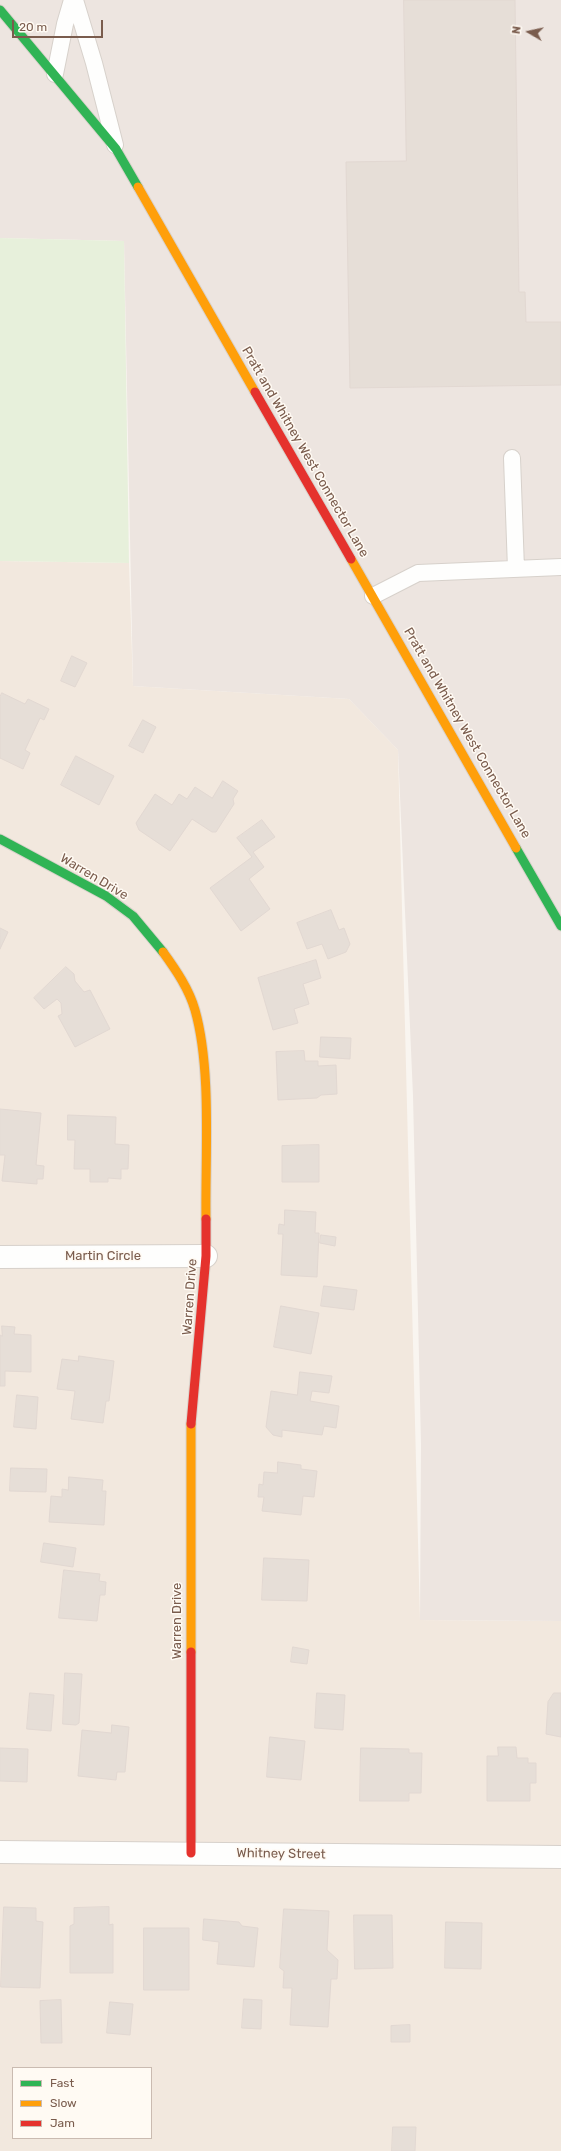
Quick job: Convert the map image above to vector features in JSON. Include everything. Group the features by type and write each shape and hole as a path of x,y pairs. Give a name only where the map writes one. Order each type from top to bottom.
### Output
{"street":[{"name":"Pratt and Whitney West Connector Lane","path":"0,10 55,74 116,149 561,926"},
{"name":"Warren Drive","path":"0,840 106,896 133,916 158,943 179,974 195,1010 202,1051 205,1092 206,1256 190,1441 191,1853"},
{"name":"Martin Circle","path":"0,1257 206,1256"},
{"name":"Whitney Street","path":"0,1852 561,1857"}],"lane":[{"path":"55,74 65,24 73,0"},
{"path":"73,0 94,63 116,149"},
{"path":"512,458 516,569"},
{"path":"373,596 418,573 561,567"}],"shaded area":[{"path":"0,0 561,0 561,1621 420,1620 421,1444 413,1096 398,750 349,699 133,686 124,241 0,238"},
{"path":"0,561 129,563 133,686 349,699 398,750 420,1620 561,1621 561,2151 0,2151"}],"green space":[{"path":"0,238 124,241 129,563 0,561"}],"building":[{"path":"404,0 515,0 519,292 525,292 526,322 561,322 561,385 350,388 346,162 406,161"},
{"path":"72,656 87,663 75,687 61,681"},
{"path":"2,693 25,704 28,699 49,709 44,720 40,718 25,750 30,753 23,769 0,758 0,697"},
{"path":"143,720 156,727 143,753 129,746"},
{"path":"76,756 114,776 99,805 61,785"},
{"path":"223,781 238,791 233,799 234,804 216,832 212,832 192,819 170,851 139,830 136,823 155,794 172,805 179,794 187,799 195,787 212,798"},
{"path":"262,820 275,837 253,852 264,867 249,879 270,909 241,931 210,888 252,857 237,838"},
{"path":"331,910 339,930 344,928 350,944 346,952 328,959 322,944 307,949 297,923"},
{"path":"0,928 8,932 0,949"},
{"path":"316,960 321,978 303,984 309,1004 294,1009 298,1023 273,1030 258,978"},
{"path":"66,967 74,974 75,981 84,992 90,990 110,1029 75,1047 58,1016 62,1014 61,1003 57,999 44,1009 34,998"},
{"path":"321,1037 351,1038 350,1059 320,1057"},
{"path":"304,1051 305,1061 318,1061 318,1066 336,1065 337,1094 321,1095 317,1098 278,1100 276,1052"},
{"path":"0,1109 41,1113 36,1165 44,1166 43,1179 37,1179 37,1184 2,1181 5,1155 0,1155"},
{"path":"68,1115 116,1117 115,1144 129,1145 128,1169 121,1169 121,1179 108,1178 108,1182 90,1182 90,1169 74,1169 75,1140 68,1140"},
{"path":"319,1145 319,1182 282,1182 282,1146"},
{"path":"285,1210 316,1212 315,1233 319,1233 317,1277 281,1275 283,1234 278,1234 279,1224 284,1225"},
{"path":"321,1235 336,1237 335,1246 320,1243"},
{"path":"324,1286 357,1290 354,1310 321,1306"},
{"path":"281,1306 319,1313 311,1354 274,1347"},
{"path":"2,1326 15,1327 14,1334 31,1335 31,1372 5,1371 5,1386 0,1386 0,1335 2,1336"},
{"path":"79,1356 114,1361 109,1401 106,1401 103,1423 71,1419 75,1391 57,1389 62,1359 78,1361"},
{"path":"300,1372 332,1376 329,1393 312,1391 310,1401 339,1406 336,1428 324,1426 322,1435 282,1430 282,1437 273,1435 266,1427 271,1391 297,1395"},
{"path":"17,1395 38,1397 36,1429 14,1427"},
{"path":"278,1462 301,1465 301,1469 317,1471 314,1497 303,1496 301,1515 262,1511 264,1497 258,1497 259,1484 263,1485 264,1472 277,1473"},
{"path":"11,1468 47,1469 46,1492 10,1491"},
{"path":"69,1477 103,1480 102,1491 106,1491 104,1525 49,1522 51,1496 62,1497 62,1489 68,1490"},
{"path":"44,1543 76,1548 73,1567 41,1562"},
{"path":"264,1558 309,1560 307,1601 262,1600"},
{"path":"64,1570 100,1574 99,1581 106,1582 105,1595 100,1595 97,1621 59,1618"},
{"path":"293,1647 309,1650 307,1664 291,1662"},
{"path":"65,1673 82,1674 79,1723 76,1725 63,1724"},
{"path":"30,1693 54,1695 51,1731 27,1729"},
{"path":"317,1693 345,1695 343,1730 315,1728"},
{"path":"554,1693 561,1693 561,1737 546,1734 548,1702"},
{"path":"112,1725 129,1727 125,1772 117,1772 116,1780 78,1776 82,1730 111,1733"},
{"path":"270,1737 305,1741 301,1780 267,1777"},
{"path":"498,1747 516,1747 517,1758 528,1758 528,1763 536,1763 536,1783 530,1783 530,1801 487,1801 487,1756 498,1756"},
{"path":"0,1748 28,1749 27,1782 0,1781"},
{"path":"361,1748 409,1749 409,1753 422,1753 421,1793 409,1793 409,1801 360,1801"},
{"path":"4,1907 36,1908 36,1921 43,1922 40,1988 1,1987"},
{"path":"109,1907 109,1925 113,1924 113,1973 70,1973 70,1926 74,1924 74,1908"},
{"path":"284,1909 329,1911 327,1950 338,1960 337,1979 331,1979 328,2027 290,2025 292,1988 283,1988 284,1971 280,1968"},
{"path":"354,1915 392,1915 393,1968 355,1969"},
{"path":"204,1919 239,1922 242,1926 258,1928 254,1967 217,1964 219,1942 203,1940"},
{"path":"446,1922 482,1923 481,1969 445,1968"},
{"path":"144,1928 189,1928 189,1990 144,1990"},
{"path":"244,1999 262,2000 261,2029 242,2028"},
{"path":"61,2000 62,2043 41,2043 40,2001"},
{"path":"110,2002 133,2004 130,2035 107,2033"},
{"path":"410,2025 410,2042 391,2042 391,2026"},
{"path":"393,2127 416,2127 415,2151 392,2151"}],"traffic: fast":[{"path":"0,10 116,149 138,187"},
{"path":"0,839 106,896 133,916 163,952"},
{"path":"516,848 561,926"}],"traffic: slow":[{"path":"138,187 255,392"},
{"path":"351,559 516,848"},
{"path":"163,952 186,987 195,1010 200,1034 206,1086 206,1219"},
{"path":"191,1424 191,1652"}],"traffic: jam":[{"path":"255,392 351,559"},
{"path":"191,1424 206,1256 206,1219"},
{"path":"191,1652 191,1853"}]}
